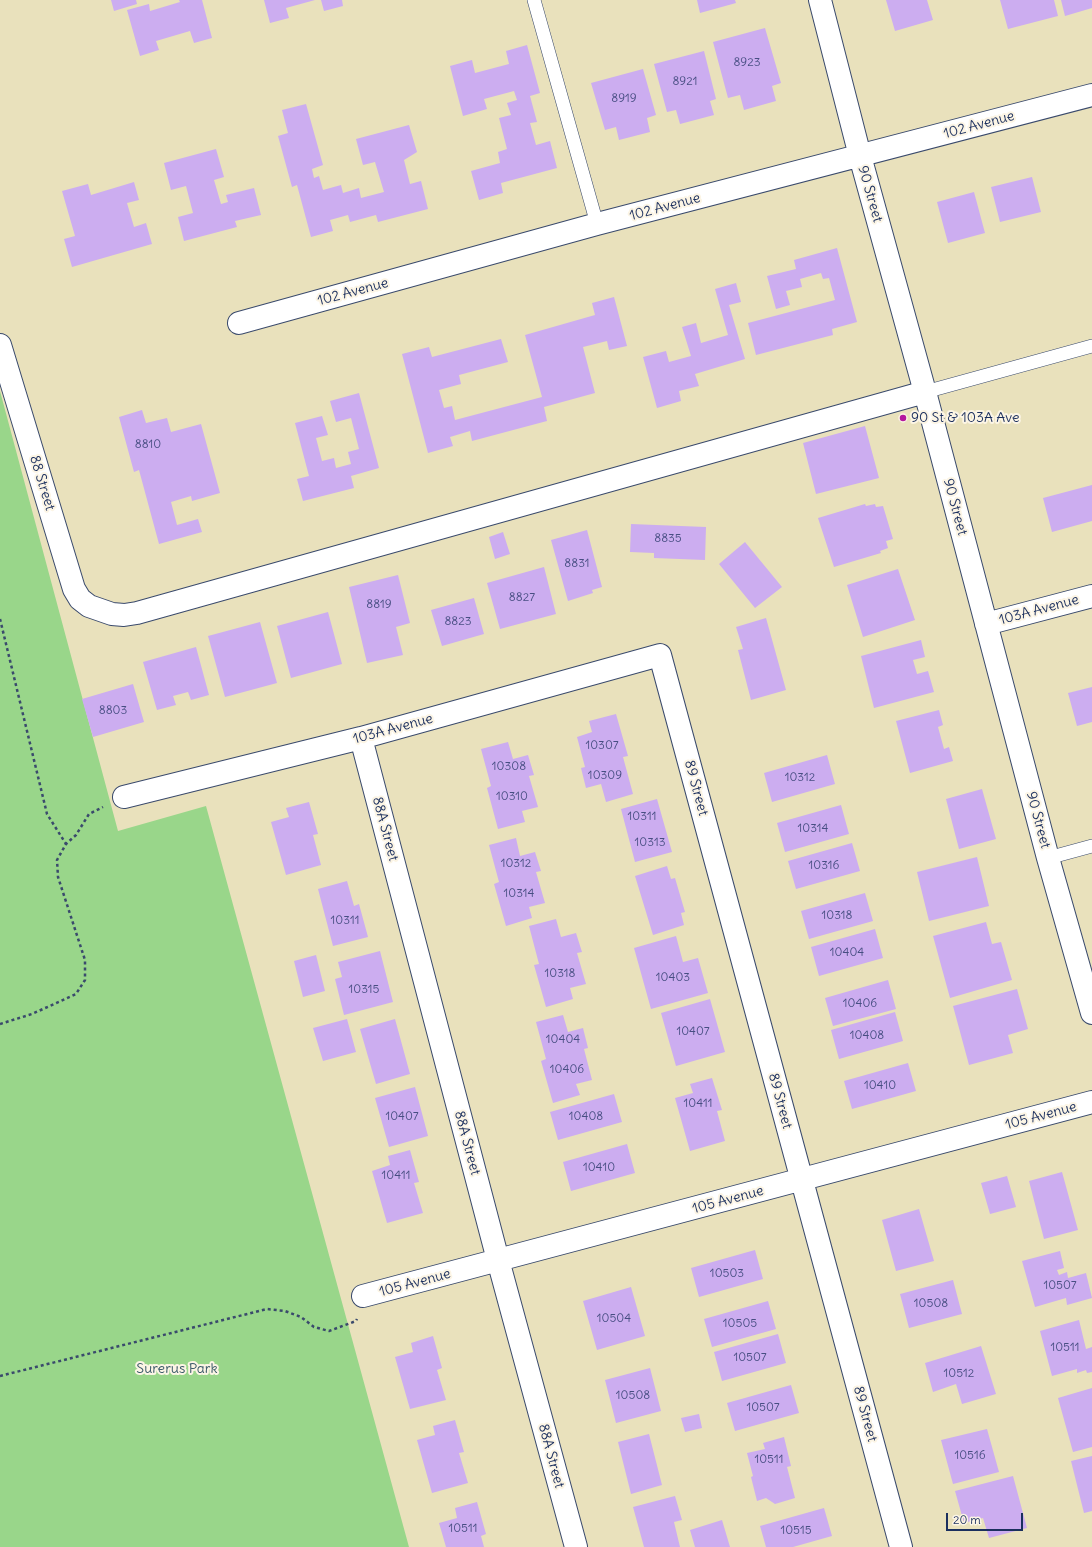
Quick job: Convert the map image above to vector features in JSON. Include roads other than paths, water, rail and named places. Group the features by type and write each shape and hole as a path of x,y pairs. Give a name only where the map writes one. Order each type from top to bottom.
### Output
{"street":[{"name":"90 Street","path":"820,0 860,156 926,392 1048,858 1092,1013"},
{"name":"102 Avenue","path":"239,323 597,224 1092,95"},
{"name":"88 Street","path":"0,345 74,589 80,599 89,606 112,614 124,615 137,614 926,392"},
{"name":"103A Avenue","path":"986,624 1092,596"},
{"name":"103A Avenue","path":"124,797 361,738 660,655"},
{"name":"89 Street","path":"660,655 901,1547"},
{"name":"88A Street","path":"361,738 498,1260 576,1547"},
{"name":"105 Avenue","path":"363,1296 1092,1102"}],"lane":[{"path":"534,0 597,224"},
{"path":"926,392 1092,346"},
{"path":"1048,858 1092,846"}],"place":[{"name":"90 St & 103A Ave","path":"903,418"}],"park label":[{"name":"Surerus Park","path":"177,1369"}]}
